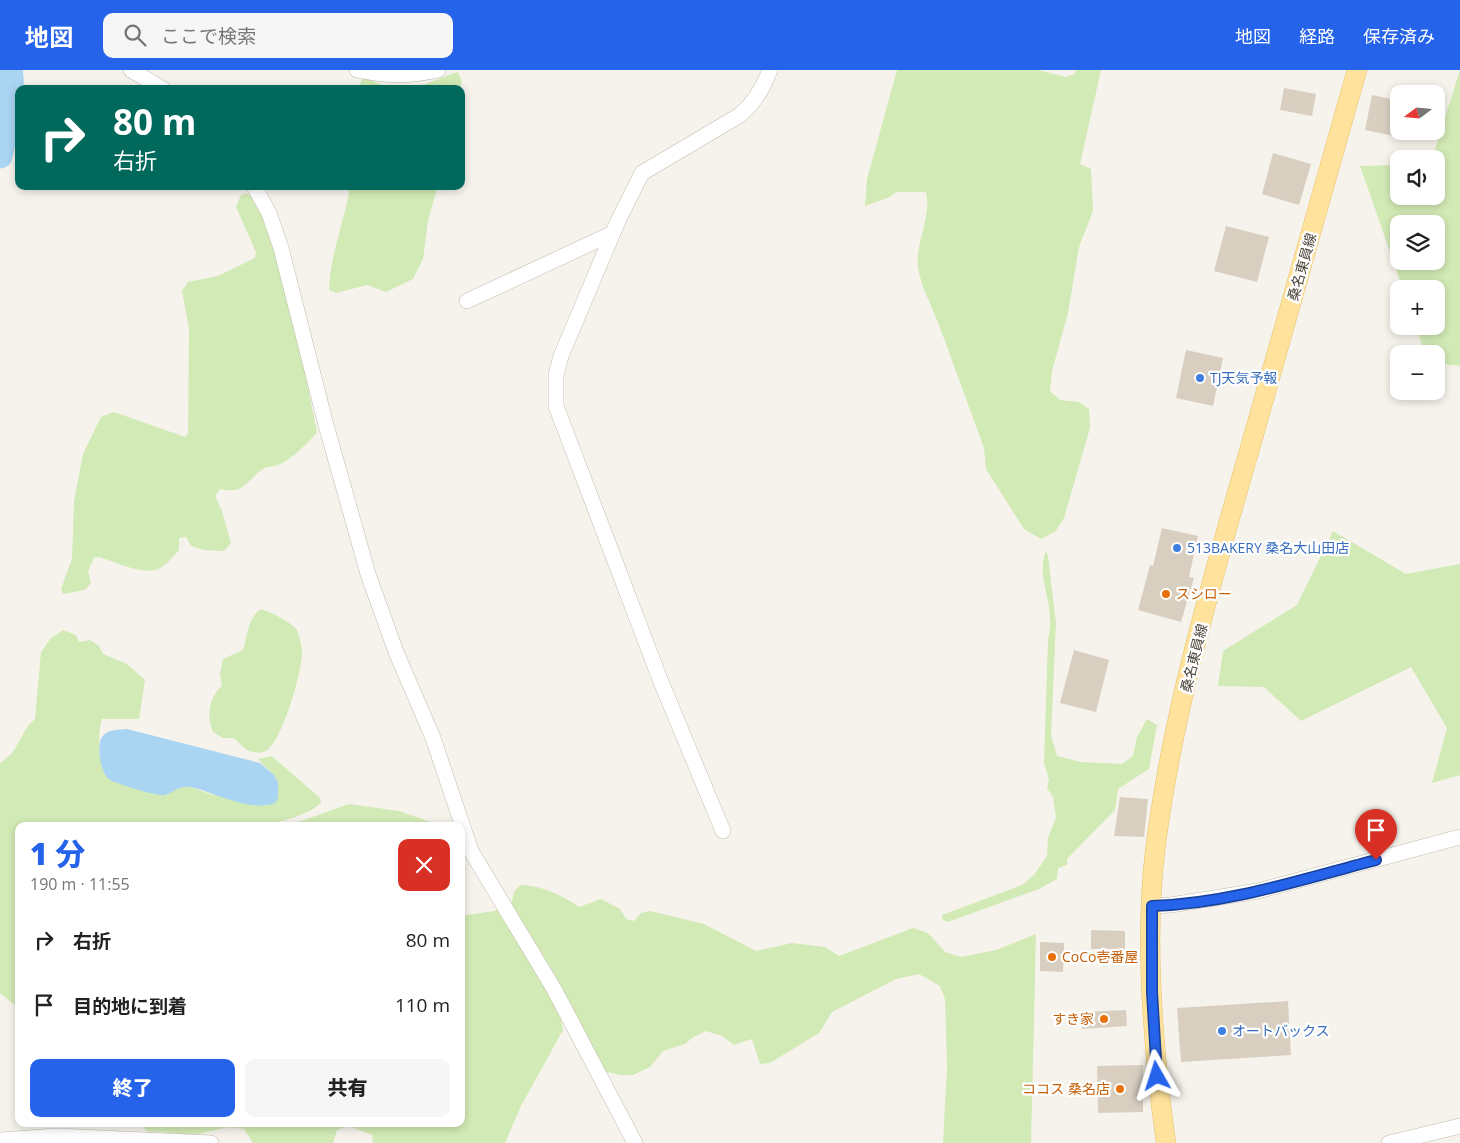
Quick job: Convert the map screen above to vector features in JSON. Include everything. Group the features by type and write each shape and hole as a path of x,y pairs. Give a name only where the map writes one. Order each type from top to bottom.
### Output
{"main road":[{"name":"桑名東員線","path":"1166,1143 1154,1059 1152,906 1155,853 1176,725 1225,533 1357,70"}],"street":[{"path":"131,70 156,85"},
{"path":"357,70 387,76 416,75 438,70"},
{"path":"723,831 661,682 556,406 556,375 560,356 613,232 642,173 659,161 687,148 740,114 752,104 764,87 770,70"},
{"path":"256,190 269,213 281,248 326,425 368,574 396,652 433,738 461,822"},
{"path":"468,301 613,232"},
{"path":"465,833 471,851 554,988 635,1143"},
{"path":"1152,906 1171,905 1258,891 1460,837"},
{"path":"1389,1143 1460,1126"},
{"path":"0,1140 57,1136 211,1143"}],"green space":[{"path":"897,70 1038,70 1066,77 1074,74 1076,70 1101,70 1080,164 1091,169 1093,211 1079,247 1068,313 1052,371 1050,391 1060,400 1079,402 1089,409 1090,428 1064,518 1056,531 1041,539 1024,529 986,469 984,448 922,282 918,258 927,211 926,192 896,192 890,197 865,206 867,179"},
{"path":"1460,70 1460,366 1445,364 1445,345 1422,345 1419,335 1445,335 1445,280 1400,280 1396,270 1445,270 1445,215 1390,215 1390,252 1360,166 1390,165 1390,205 1445,205 1445,150 1435,150 1438,140 1445,140 1445,118"},
{"path":"458,72 462,82 461,85 423,85"},
{"path":"363,77 384,85 360,85"},
{"path":"348,190 437,190 428,220 423,259 413,279 386,292 367,285 336,293 329,290 334,253 349,192"},
{"path":"246,193 252,197 269,224 286,279 317,432 304,446 283,463 265,468 240,488 235,490 220,489 215,496 222,511 231,543 224,551 204,550 191,546 186,537 179,538 179,550 167,563 158,569 136,569 99,557 94,558 88,571 91,583 85,590 63,594 61,589 72,559 74,501 83,454 101,417 114,412 185,437 188,433 189,329 182,291 188,282 218,276 255,258 256,252 236,207 241,195"},
{"path":"1333,531 1406,574 1460,564 1460,775 1432,783 1447,728 1411,667 1301,721 1264,687 1218,686 1223,651 1297,605"},
{"path":"1046,551 1056,623 1051,735 1057,756 1081,762 1122,764 1133,756 1137,737 1147,719 1157,725 1149,769 1118,789 1115,810 1067,859 1067,865 1058,868 1057,879 1039,889 948,922 942,919 942,915 1022,885 1034,875 1047,856 1048,837 1056,818 1053,797 1047,788 1049,779 1044,763 1048,640 1050,631 1049,606 1043,578 1043,560"},
{"path":"261,609 291,624 297,630 302,649 302,658 284,723 270,747 258,753 246,749 234,738 223,738 213,732 209,714 214,696 222,686 220,674 223,659 243,650 250,622"},
{"path":"63,630 76,635 79,642 90,640 99,646 103,654 127,664 145,680 139,719 102,719 99,747 105,775 166,795 181,787 191,787 210,794 265,806 278,783 274,775 258,759 272,756 320,798 321,803 308,812 276,822 15,822 15,1006 0,993 0,763 16,747 25,730 35,719 41,652 51,638"},
{"path":"349,804 399,811 431,822 298,822"},
{"path":"520,885 528,885 551,892 579,907 601,899 620,909 626,919 634,921 641,913 650,911 704,924 756,951 792,943 825,947 839,956 913,928 928,933 945,952 961,957 996,950 1036,934 1031,1143 943,1143 947,1067 945,999 940,986 919,974 896,979 832,1012 819,1033 770,1063 760,1064 752,1039 734,1045 722,1036 706,1031 685,1044 663,1051 650,1067 633,1075 620,1075 603,1071 511,905 514,892"},
{"path":"498,909 559,1009 563,1030 521,1106 505,1143 373,1143 372,1135 352,1127 465,1127 465,915"},
{"path":"144,1127 228,1127 194,1135 146,1131"},
{"path":"228,1127 346,1127 337,1130 333,1143 253,1143 244,1129"}],"water":[{"path":"127,729 260,763 274,775 278,783 278,798 275,803 265,805 244,804 190,787 183,787 161,795 138,790 110,780 102,767 100,741 104,734 113,730"}],"building":[{"path":"1284,88 1316,94 1312,116 1280,110"},
{"path":"1372,95 1390,99 1390,135 1365,130"},
{"path":"1273,153 1311,164 1299,205 1262,194"},
{"path":"1226,226 1269,237 1257,282 1214,271"},
{"name":"TJ天気予報","path":"1186,350 1223,358 1213,406 1176,398"},
{"path":"1162,528 1198,536 1189,577 1194,578 1181,622 1138,610 1150,565 1153,566"},
{"path":"1074,650 1109,660 1096,712 1060,703"},
{"path":"1120,797 1148,799 1144,837 1114,836"},
{"path":"1091,930 1125,931 1125,949 1091,949"},
{"name":"CoCo壱番屋","path":"1040,942 1064,943 1063,972 1040,971"},
{"path":"1288,1001 1291,1055 1181,1062 1177,1008"},
{"name":"すき家","path":"1126,1010 1127,1026 1082,1029 1081,1012"},
{"name":"ココス 桑名店","path":"1143,1065 1143,1112 1098,1113 1097,1066"}],"waterway":[{"path":"0,156 11,102 10,70"}],"place":[{"name":"TJ天気予報","path":"1200,378"},
{"name":"513BAKERY 桑名大山田店","path":"1177,548"},
{"name":"スシロー","path":"1166,594"},
{"name":"CoCo壱番屋","path":"1052,957"},
{"name":"すき家","path":"1104,1019"},
{"name":"オートバックス","path":"1222,1031"},
{"name":"ココス 桑名店","path":"1120,1089"}],"route":[{"path":"1157,1076 1154,1059 1152,992 1152,906 1171,905 1258,891 1376,860"}]}
